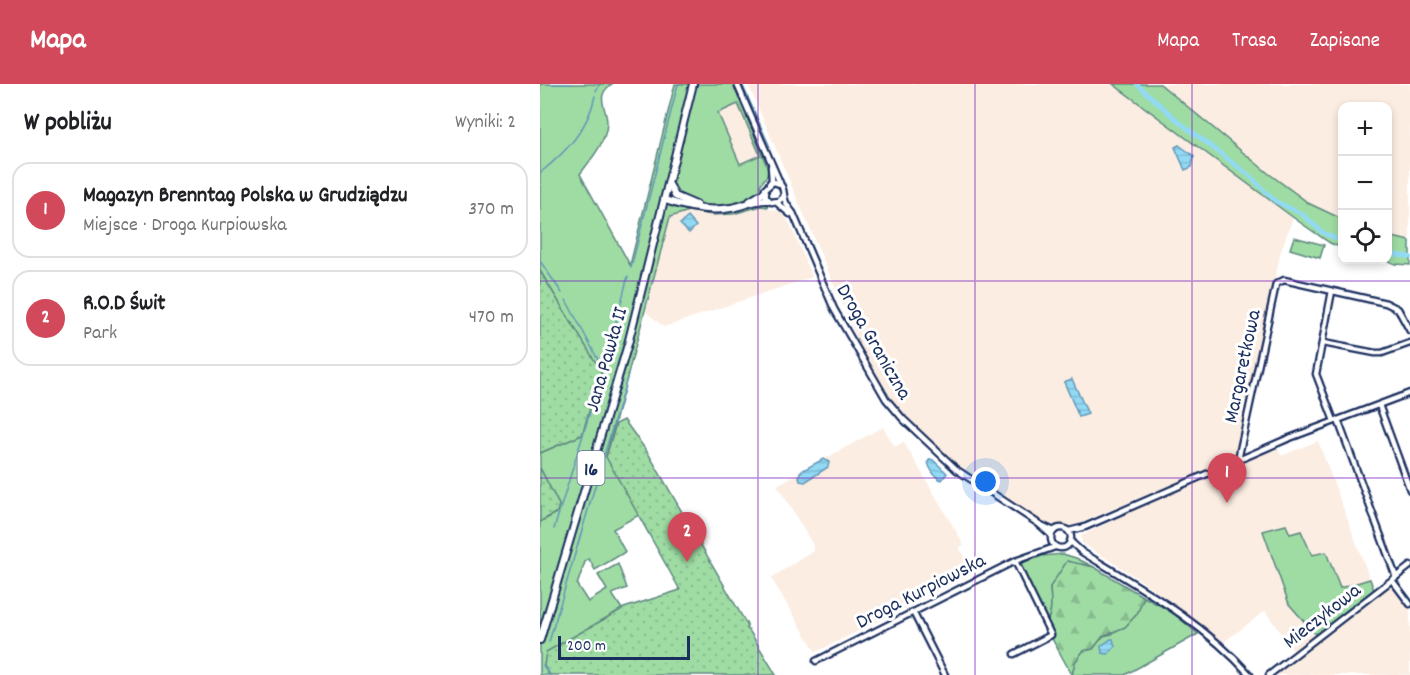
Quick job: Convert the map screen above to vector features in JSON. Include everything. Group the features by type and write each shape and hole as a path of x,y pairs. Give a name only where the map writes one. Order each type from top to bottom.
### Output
{"main road":[{"name":"Jana Pawła II","path":"540,640 628,344 693,84"},
{"path":"669,184 675,196 705,208"},
{"path":"744,204 765,192"},
{"path":"665,200 688,207 727,209 768,200"}],"street":[{"path":"737,84 784,188 784,196 776,202 768,200 765,192 772,174 770,160"},
{"path":"770,183 780,183"},
{"name":"Droga Graniczna","path":"784,196 841,324 890,404 957,470 1052,533"},
{"name":"Droga Graniczna","path":"776,202 794,219"},
{"name":"Margaretkowa","path":"1240,460 1239,455 1276,284 1279,281 1332,291"},
{"path":"1410,331 1398,309 1393,306 1332,291 1316,374 1336,421 1394,579 1410,604"},
{"path":"1323,343 1375,353 1382,353 1410,343"},
{"path":"1250,675 1222,647 1186,617 1082,552 1069,539 1063,528 1052,533 1054,545 1062,548 1069,539 1085,527 1240,460 1410,393"},
{"path":"1378,405 1410,490"},
{"name":"Droga Kurpiowska","path":"816,661 1015,561 1054,545"},
{"path":"1014,654 1051,635 1015,561"},
{"name":"Mieczykowa","path":"1269,675 1410,566"},
{"path":"913,612 945,675"}],"shaded area":[{"path":"748,84 1113,84 1293,217 1281,251 1234,458 1071,527 1063,524 1052,525 1035,518 944,455 900,409 864,355"},
{"path":"1160,84 1410,84 1410,241 1392,237 1392,102 1338,102 1338,217 1310,204 1268,173"},
{"path":"738,103 761,155 740,164 717,112"},
{"path":"761,206 783,213 790,224 812,277 664,327 646,312 670,216 689,211 712,215 733,214"},
{"path":"883,427 895,447 903,442 905,444 964,545 959,548 974,573 816,652 771,578 814,551 813,545 777,485"},
{"path":"1318,441 1374,590 1294,651 1265,611 1224,642 1142,581 1082,543 1081,536 1160,497 1278,448 1281,456"},
{"path":"1392,585 1410,606 1410,675 1276,675"}],"green space":[{"path":"540,84 612,84 607,88 603,97 607,123 604,137 580,174 630,265 675,84 733,84 768,169 767,176 760,185 768,207 761,206 733,214 712,215 689,211 670,217 606,456 639,515 613,529 625,552 595,570 589,559 585,562 577,585 588,602 607,590 598,575 618,564 627,588 612,594 622,609 547,652 544,665 550,675 540,675 540,522 557,513 559,505 540,468 540,453 582,435 601,372 540,271","holes":["738,104 760,155 740,164 718,113"]},
{"path":"1113,84 1160,84 1268,173 1310,204 1338,217 1338,246 1298,221"},
{"path":"1294,237 1324,245 1320,258 1290,249"},
{"path":"1392,237 1410,241 1410,265 1392,263"},
{"path":"540,271 601,371 582,435 540,453"},
{"path":"624,420 648,453 747,625 747,629 776,675 550,675 544,666 546,652 624,608 680,590 606,457 616,424"},
{"path":"540,468 559,505 557,512 540,522"},
{"path":"1286,525 1290,534 1301,531 1312,555 1326,552 1340,588 1370,579 1374,590 1316,635 1289,604 1263,531"},
{"path":"1063,554 1094,567 1082,564 1050,587 1050,612 1045,626 1014,566 1042,556"},
{"path":"1067,561 1094,567 1144,597 1137,614 1125,627 1103,636 1093,649 1083,651 1075,662 1072,675 1045,626 1050,612 1050,587"},
{"path":"1144,597 1172,612 1198,634 1125,675 1072,675 1075,662 1083,651 1093,649 1103,636 1112,634 1137,614"}],"water":[{"path":"1179,145 1194,156 1192,167 1185,170 1175,147"},
{"path":"688,217 696,226 689,233 680,224"},
{"path":"1072,379 1088,414 1079,417 1064,382"},
{"path":"823,459 829,462 828,467 805,482 800,481 800,472"},
{"path":"930,459 947,473 942,480 931,470 928,462"},
{"path":"1111,639 1115,647 1108,654 1102,653 1101,646"}],"waterway":[{"path":"550,84 571,84"},
{"path":"596,91 600,84"},
{"path":"631,268 678,84"},
{"path":"742,84 770,147"},
{"path":"1137,84 1179,122 1250,176 1275,201 1302,214 1323,233 1338,239"},
{"path":"540,173 575,139 587,119 595,96"},
{"path":"1392,254 1410,257"},
{"path":"540,261 562,293"},
{"path":"601,357 608,353 628,276"},
{"path":"566,300 601,365"},
{"path":"593,403 602,373"},
{"path":"549,642 627,378"},
{"path":"554,529 590,412"},
{"path":"543,665 549,675"}],"place":[{"name":"Magazyn Brenntag Polska w Grudziądzu","path":"1227,503"},
{"name":"R.O.D Świt","path":"687,562"}]}
